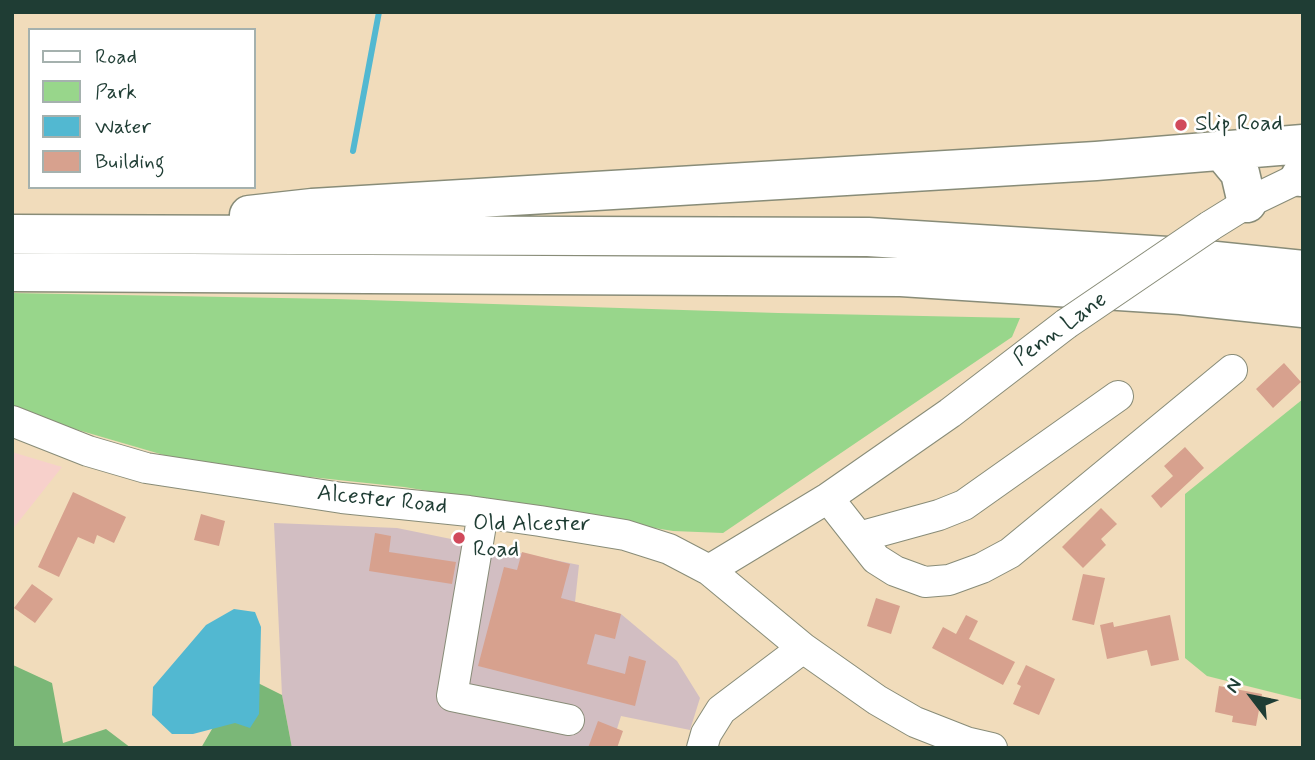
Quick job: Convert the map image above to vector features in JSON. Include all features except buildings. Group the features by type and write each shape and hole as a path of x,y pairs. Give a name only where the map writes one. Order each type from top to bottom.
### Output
{"highway":[{"path":"1221,150 1240,173 1247,203"},
{"path":"63,234 312,208 1221,150 1302,169"},
{"path":"12,234 868,237 1167,256 1303,270"},
{"path":"12,272 901,277 1181,295 1303,307"}],"street":[{"name":"Penn Lane","path":"709,570 828,498 950,413 1066,324 1210,226 1302,169"},
{"path":"828,498 876,559 895,571 925,582 949,580 982,568 1010,553 1232,370"},
{"path":"859,537 939,515 964,505 1118,396"},
{"name":"Alcester Road","path":"19,428 146,468 342,498 483,513 625,535 669,549 709,570 803,648 877,701 915,723 966,742 992,748"},
{"path":"483,513 452,696 569,720"},
{"path":"702,748 706,734 721,710 803,648"}],"shaded area":[{"path":"12,452 62,467 12,530"},
{"path":"274,523 397,528 579,565 575,602 621,614 677,661 700,698 690,730 621,716 611,748 292,748 282,695"}],"green space":[{"path":"12,293 1020,318 1012,337 723,533 673,531 404,487 198,465 54,423 12,408"},
{"path":"1303,399 1303,700 1207,676 1185,658 1185,494"},
{"path":"13,665 52,683 63,743 106,729 131,748 12,748"},
{"path":"258,683 282,695 292,748 201,748 223,710"}],"water":[{"path":"234,609 255,612 261,627 259,714 250,728 235,723 193,734 172,734 152,715 153,687 206,625"}],"waterway":[{"path":"353,151 379,12"}],"place":[{"name":"Slip Road","path":"1181,125"},
{"name":"Old Alcester Road","path":"459,538"}]}
